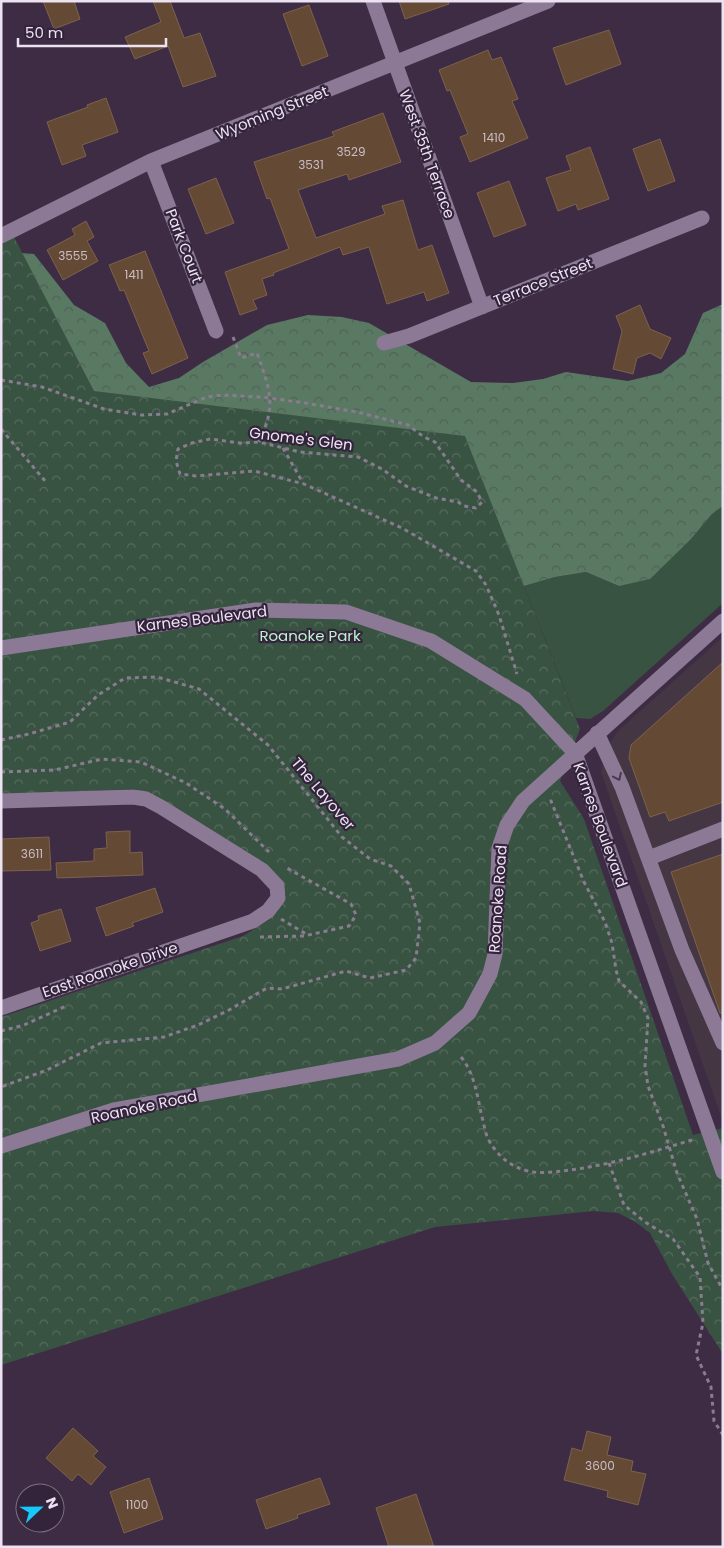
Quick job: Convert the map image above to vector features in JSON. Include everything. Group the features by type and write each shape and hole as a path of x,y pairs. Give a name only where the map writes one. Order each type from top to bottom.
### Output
{"street":[{"name":"West 35th Terrace","path":"373,1 482,307"},
{"name":"Wyoming Street","path":"1,236 151,161 548,1"},
{"name":"Park Court","path":"151,161 224,331"},
{"name":"Terrace Street","path":"384,343 409,336 702,218"},
{"name":"Karnes Boulevard","path":"1,648 256,610 346,612 431,641 525,699 575,753 723,1172"},
{"name":"Roanoke Road","path":"1,1146 114,1110 398,1059 435,1043 469,1013 490,974 495,954 499,848 507,825 523,801 723,621"},
{"path":"597,733 622,787 682,950 723,1043"},
{"path":"1,801 133,797 146,799 262,870 277,886 278,898 268,911"},
{"path":"648,858 723,829"},
{"name":"East Roanoke Drive","path":"1,1008 253,921 268,911"}],"path":[{"path":"224,331 241,358 257,353 268,384 271,399 266,426 259,442"},
{"name":"Gnome's Glen","path":"1,380 42,387 104,408 141,415 167,414 207,397 222,395 299,402 348,410 408,425 424,437 435,442 460,480 478,492 482,502 476,508 436,498 406,486 382,469 358,457 300,452 259,442 240,443 210,439 192,443 178,449 176,461 180,474 196,476 254,471 304,484 402,528 476,571 486,585 500,615 525,699"},
{"path":"1,429 46,482"},
{"path":"282,447 304,484"},
{"name":"The Layover","path":"1,740 70,722 98,696 125,678 157,677 199,688 268,745 342,837 370,859 391,866 409,884 420,923 416,958 406,970 370,978 346,971 282,989 267,988 198,1025 164,1036 101,1043 47,1070 1,1087"},
{"path":"556,796 551,801 584,882 605,922 612,943 619,981 641,1002 648,1018 645,1066 648,1086 670,1146 677,1173 697,1219 708,1264 723,1290"},
{"path":"257,937 306,935 349,926 356,915 351,904 283,866 270,879"},
{"path":"268,911 306,935"},
{"path":"1,1031 24,1025 68,1005"},
{"path":"461,1057 469,1067 474,1080 487,1136 494,1150 508,1162 529,1171 549,1172 609,1163 710,1134"},
{"path":"609,1163 624,1204 645,1222 673,1239 700,1277 703,1323 696,1355 711,1387 714,1422 723,1435"}],"shaded area":[{"path":"723,637 723,1122 601,772 606,749 619,730"}],"green space":[{"name":"Roanoke Park","path":"14,237 94,391 465,436 580,729 560,781 584,819 693,1135 723,1128 723,1354 672,1274 650,1233 634,1221 618,1213 594,1211 435,1227 1,1365 1,1017 243,936 269,920 286,895 281,881 161,799 135,789 1,795 1,245"},
{"path":"7,252 34,254 74,305 105,323 126,363 149,387 179,378 267,325 308,315 342,317 369,323 471,382 513,383 543,379 566,372 628,381 661,373 685,354 703,313 723,304 723,506 712,514 691,539 650,579 619,586 586,572 555,577 524,586 114,432 1,255"},
{"path":"723,506 723,603 603,711 590,719 576,718 524,586 555,577 586,572 619,586 691,539 712,514"}],"building":[{"path":"43,1 74,1 80,19 54,29"},
{"path":"153,1 170,1 184,38 200,33 216,76 183,87 168,46 135,59 125,37 161,22"},
{"path":"399,1 448,1 449,4 405,19"},
{"path":"309,5 328,56 302,66 283,14"},
{"path":"609,30 621,64 566,85 553,48"},
{"path":"488,50 492,60 501,57 518,99 512,101 528,138 470,162 460,137 468,134 450,90 447,91 439,70"},
{"path":"106,98 118,132 82,145 86,156 62,165 47,122 88,107 87,105"},
{"path":"383,113 401,162 349,180 347,174 298,190 316,238 385,214 382,206 403,200 418,250 432,245 449,293 427,301 424,292 387,304 369,247 343,255 340,247 262,279 267,295 253,300 257,309 240,315 225,272 289,249 270,198 267,199 254,162 334,136 332,132"},
{"path":"660,139 675,181 648,191 633,149"},
{"path":"590,147 609,199 578,210 576,204 558,211 546,178 571,170 566,156"},
{"path":"216,178 234,223 206,234 188,189"},
{"path":"509,181 526,225 494,237 477,193"},
{"path":"86,221 94,237 87,241 98,261 63,280 47,250 75,235 72,229"},
{"path":"145,251 188,358 152,374 143,353 149,351 124,290 120,291 109,265"},
{"path":"640,305 650,329 671,338 661,359 650,353 637,358 633,374 613,369 622,331 616,316"},
{"path":"723,662 723,802 669,821 665,812 650,817 629,758 631,745"},
{"path":"130,831 130,853 142,852 143,875 57,878 56,863 94,861 94,849 107,848 106,832"},
{"path":"49,837 51,870 1,871 1,839"},
{"path":"723,854 723,1013 720,1013 671,872"},
{"path":"155,888 163,912 132,923 134,926 106,936 96,908"},
{"path":"61,909 71,941 40,951 31,923 39,920 38,916"},
{"path":"73,1428 98,1451 93,1456 106,1467 91,1485 78,1474 72,1481 46,1458"},
{"path":"587,1431 611,1437 607,1455 633,1461 631,1471 646,1474 638,1505 607,1497 608,1491 564,1480 572,1448 582,1451"},
{"path":"149,1478 163,1519 124,1533 110,1492"},
{"path":"320,1478 330,1504 297,1515 298,1518 266,1529 256,1500"},
{"path":"416,1494 434,1547 389,1547 376,1508"}]}
